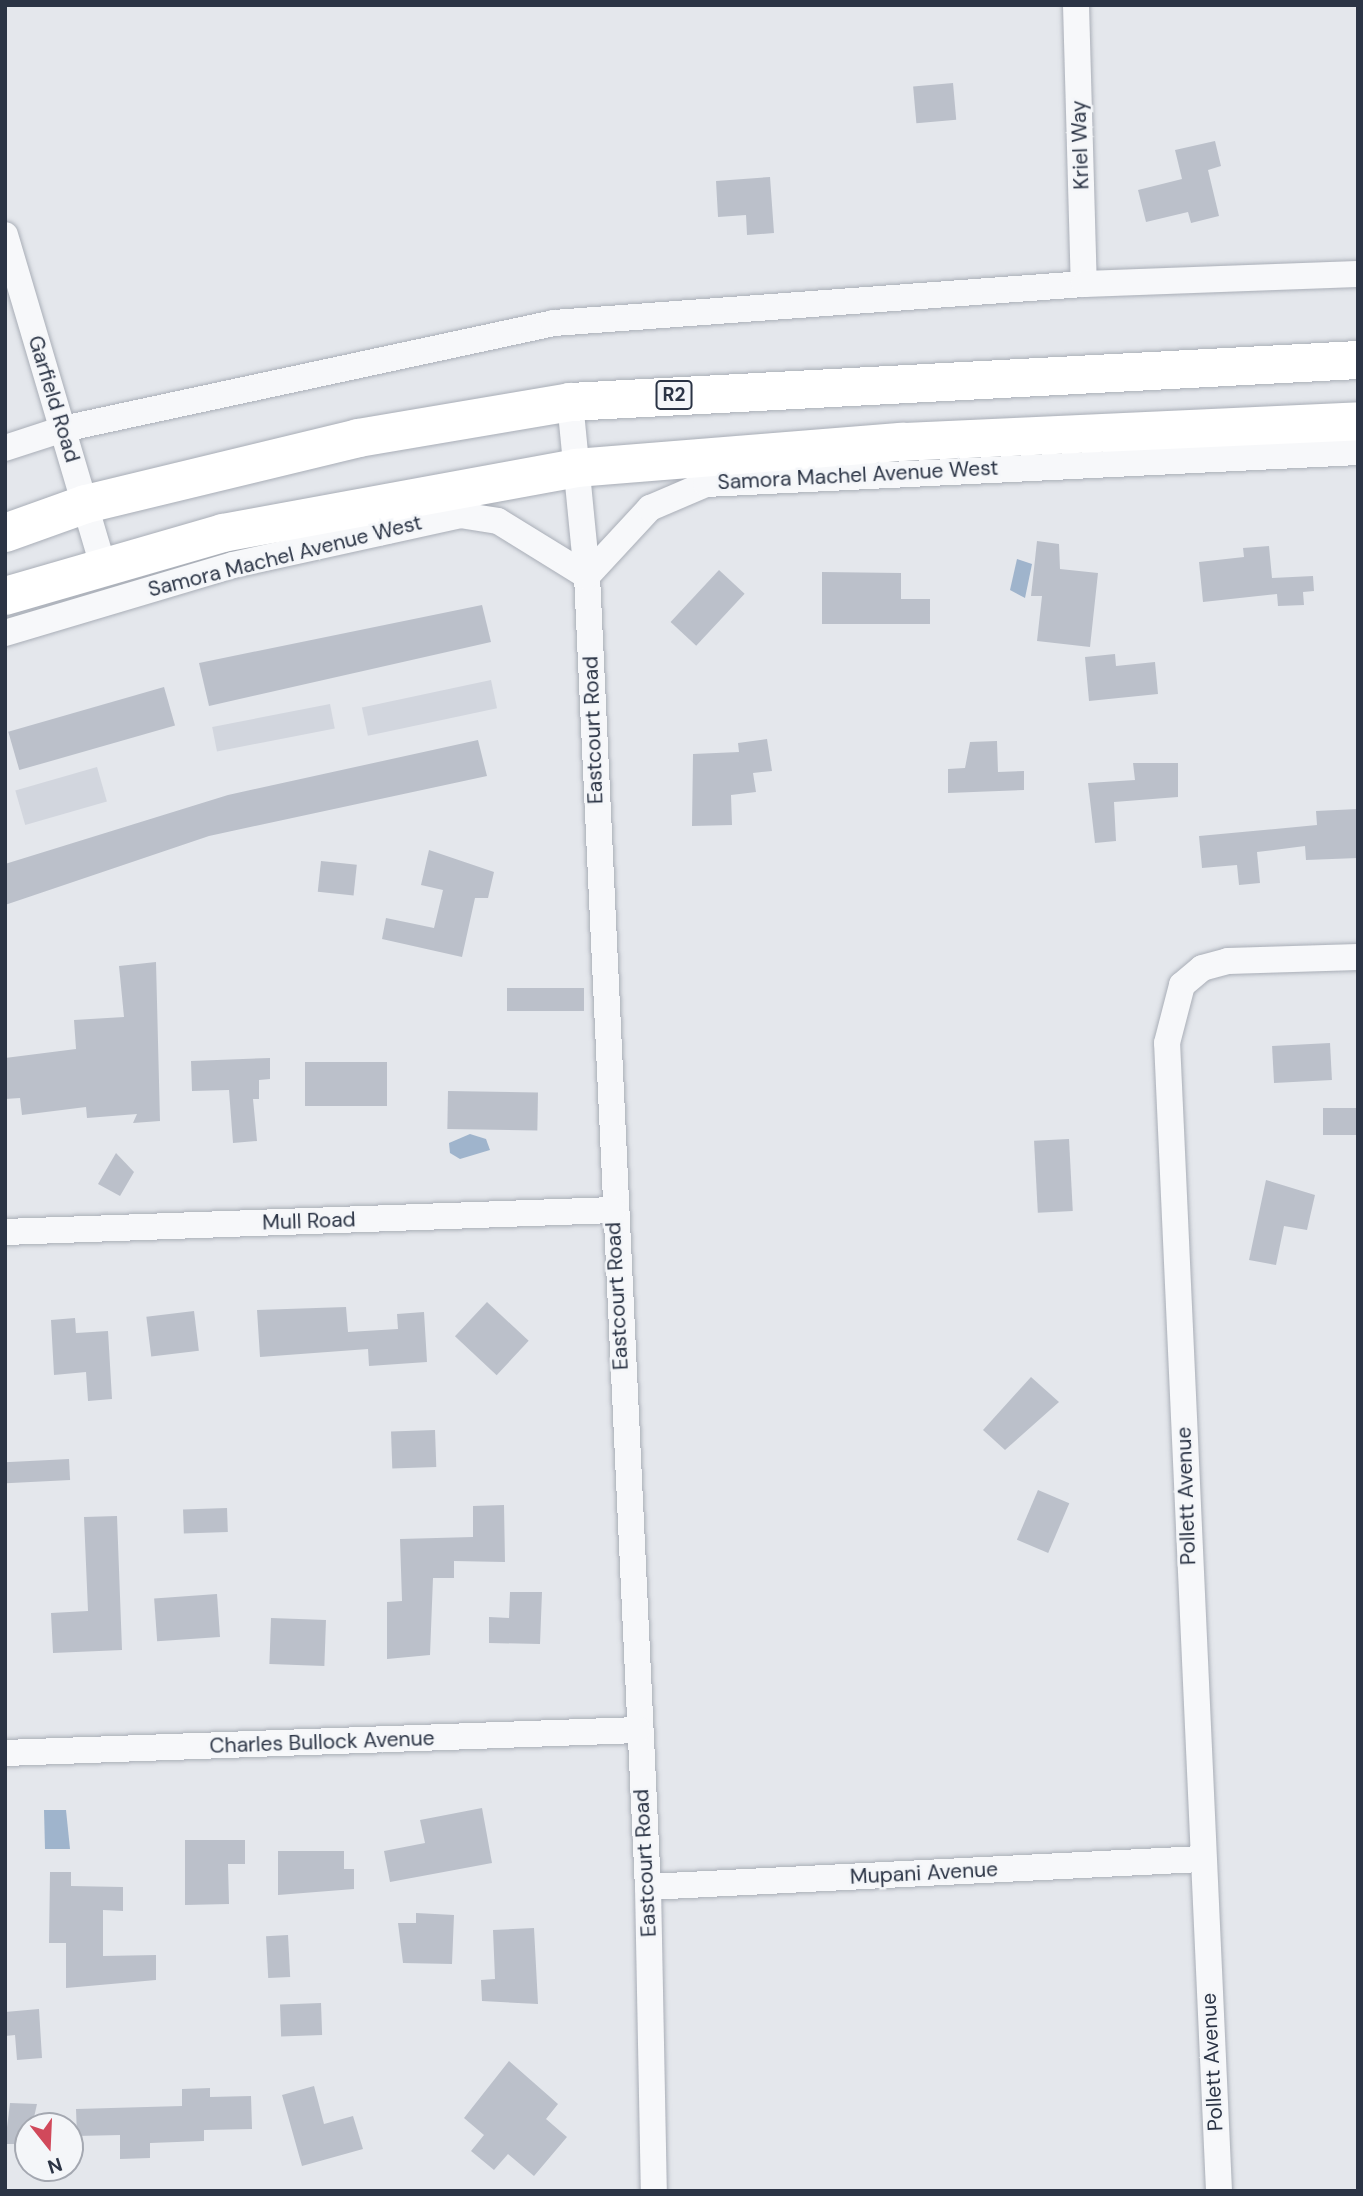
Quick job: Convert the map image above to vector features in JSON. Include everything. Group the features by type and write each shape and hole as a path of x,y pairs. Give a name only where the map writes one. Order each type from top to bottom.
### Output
{"highway":[{"name":"R2","path":"5,533 86,504 358,438 570,402 1358,360"},
{"name":"Samora Machel Avenue West","path":"5,596 102,563 360,503 576,468 902,442 1358,421"}],"street":[{"name":"Kriel Way","path":"1076,5 1084,284"},
{"name":"Garfield Road","path":"5,235 102,563"},
{"path":"5,448 63,429 554,323 1084,284 1358,274"},
{"name":"Eastcourt Road","path":"570,402 587,576 613,1210 648,1887 654,2191"},
{"name":"Samora Machel Avenue West","path":"5,634 233,565 460,515 489,516 587,576 650,508 706,484 1358,452"},
{"name":"Pollett Avenue","path":"1219,2191 1201,1859 1167,1043 1172,1011 1182,985 1202,968 1228,961 1358,957"},
{"name":"Mull Road","path":"5,1232 613,1210"},
{"name":"Charles Bullock Avenue","path":"5,1753 638,1730"},
{"name":"Mupani Avenue","path":"648,1887 1201,1859"}],"shaded area":[{"path":"491,680 497,708 368,736 362,707"},
{"path":"330,704 335,729 217,751 212,727"},
{"path":"97,767 107,802 25,825 15,790"}],"water":[{"path":"1017,559 1032,564 1025,598 1010,590"},
{"path":"470,1134 486,1139 490,1150 460,1159 450,1153 449,1143"},
{"path":"44,1810 66,1810 70,1849 45,1849"}],"building":[{"path":"953,83 956,120 916,123 913,86"},
{"path":"1215,141 1221,166 1208,170 1219,216 1191,223 1188,212 1146,222 1138,190 1182,179 1175,150"},
{"path":"770,177 774,233 747,235 746,215 718,217 716,181"},
{"path":"1037,541 1059,544 1060,569 1098,573 1090,647 1037,641 1042,596 1031,596"},
{"path":"1269,546 1272,578 1313,576 1314,591 1303,592 1304,605 1278,606 1277,594 1203,602 1199,562 1244,557 1243,548"},
{"path":"719,570 745,594 696,646 671,622"},
{"path":"822,572 901,573 901,599 930,599 930,624 822,624"},
{"path":"482,605 491,642 209,706 199,663"},
{"path":"1115,654 1116,666 1155,662 1158,694 1089,701 1085,657"},
{"path":"164,687 175,725 19,770 8,732"},
{"path":"767,739 772,771 753,773 756,792 731,795 732,825 692,826 693,754 739,752 738,743"},
{"path":"478,740 487,776 209,836 5,905 5,864 228,795"},
{"path":"997,741 998,772 1024,771 1024,790 948,793 948,769 965,768 970,742"},
{"path":"1133,763 1178,763 1178,797 1114,802 1116,841 1095,843 1088,783 1135,780"},
{"path":"1358,809 1358,858 1306,860 1305,846 1257,852 1260,883 1239,885 1237,865 1202,868 1199,836 1317,825 1316,811"},
{"path":"429,850 494,872 488,898 475,898 462,957 382,939 386,918 434,928 443,890 421,885"},
{"path":"321,861 357,865 354,896 318,892"},
{"path":"156,962 160,1121 133,1123 137,1114 87,1118 86,1107 22,1115 20,1098 5,1099 5,1058 76,1049 74,1020 124,1017 119,966"},
{"path":"507,988 584,988 584,1011 507,1011"},
{"path":"1330,1043 1332,1080 1274,1083 1272,1046"},
{"path":"270,1058 270,1079 259,1080 259,1099 253,1099 257,1141 233,1143 229,1090 192,1091 191,1061"},
{"path":"305,1062 387,1062 387,1106 305,1106"},
{"path":"448,1091 538,1093 537,1131 447,1129"},
{"path":"1323,1108 1358,1108 1358,1135 1323,1135"},
{"path":"1069,1139 1073,1211 1038,1213 1034,1141"},
{"path":"116,1153 134,1172 120,1196 98,1184"},
{"path":"1266,1180 1315,1195 1307,1230 1284,1226 1276,1265 1249,1260"},
{"path":"487,1302 529,1341 497,1375 455,1336"},
{"path":"346,1307 348,1332 398,1329 397,1314 424,1312 427,1362 369,1366 368,1349 260,1357 257,1310"},
{"path":"194,1311 199,1351 151,1357 146,1317"},
{"path":"75,1318 76,1333 108,1331 112,1399 88,1401 86,1372 54,1375 51,1320"},
{"path":"1031,1377 1059,1402 1005,1450 983,1430"},
{"path":"435,1430 436,1467 392,1469 391,1432"},
{"path":"69,1459 70,1480 6,1483 5,1462"},
{"path":"1038,1490 1069,1503 1048,1553 1017,1540"},
{"path":"504,1505 505,1562 454,1561 454,1578 433,1578 430,1655 387,1659 387,1602 402,1601 400,1539 473,1537 473,1506"},
{"path":"227,1508 228,1532 184,1534 183,1510"},
{"path":"117,1516 122,1650 53,1653 51,1613 88,1611 84,1517"},
{"path":"510,1592 542,1592 540,1644 489,1643 489,1617 509,1618"},
{"path":"217,1594 220,1637 157,1641 154,1598"},
{"path":"271,1618 326,1620 324,1666 269,1664"},
{"path":"482,1808 492,1863 390,1882 384,1851 425,1843 420,1820"},
{"path":"185,1840 245,1840 245,1864 228,1864 229,1904 185,1905"},
{"path":"278,1851 344,1851 344,1869 354,1869 354,1889 278,1895"},
{"path":"50,1872 71,1872 71,1886 123,1887 123,1911 103,1910 103,1956 156,1955 156,1980 66,1988 66,1943 49,1943"},
{"path":"416,1913 454,1915 452,1964 403,1963 398,1923 416,1923"},
{"path":"534,1928 538,2004 482,2001 481,1980 495,1979 493,1930"},
{"path":"288,1935 290,1977 268,1978 266,1936"},
{"path":"321,2003 322,2035 281,2036 280,2004"},
{"path":"39,2009 42,2058 17,2060 15,2035 5,2036 5,2012"},
{"path":"509,2061 558,2104 546,2119 567,2137 534,2176 508,2154 494,2170 471,2151 484,2135 464,2118"},
{"path":"314,2086 324,2124 353,2116 363,2149 302,2166 282,2095"},
{"path":"210,2088 210,2097 251,2096 252,2129 204,2130 204,2141 150,2143 150,2158 120,2159 120,2135 84,2136 84,2112 76,2112 76,2109 182,2106 182,2089"},
{"path":"10,2103 37,2104 35,2112 14,2112 14,2144 5,2144"}]}
